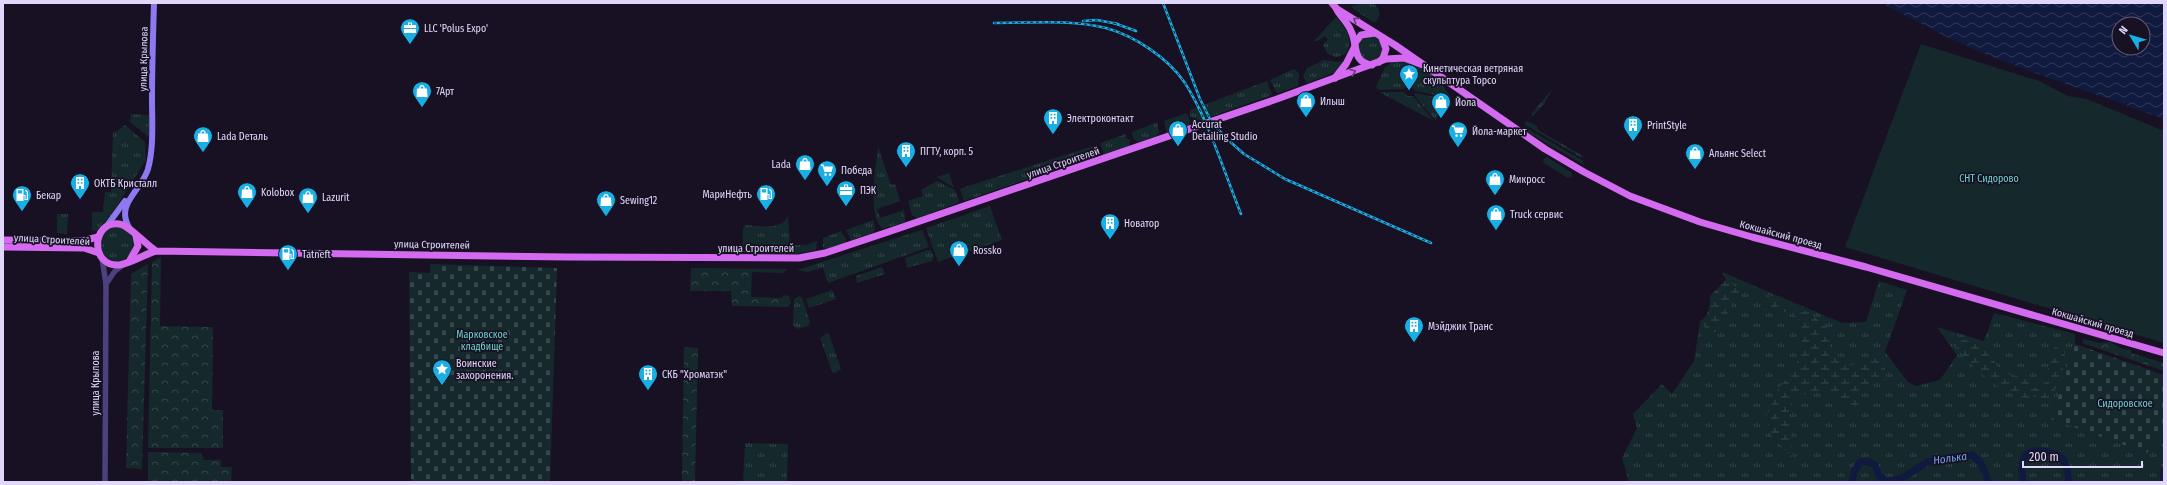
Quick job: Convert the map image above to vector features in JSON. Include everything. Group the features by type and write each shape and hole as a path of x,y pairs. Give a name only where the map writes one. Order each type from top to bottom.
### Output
{"main road":[{"name":"улица Крылова","path":"130,229 126,220 125,210 143,180 149,164 154,3"},
{"path":"1334,6 1352,32 1355,51 1360,60 1372,65 1399,58 1423,64"},
{"name":"Кокшайский проезд","path":"1334,6 1423,64 1545,149 1584,172 1630,196 1700,222 1866,267 2164,353"},
{"path":"1335,79 1346,64 1361,35 1377,34 1386,49 1383,58 1379,62"},
{"name":"улица Строителей","path":"3,246 84,248 114,264 128,262 156,251 568,257 799,258 825,252 888,232 1372,65"},
{"path":"106,227 149,164"},
{"path":"106,227 119,224 130,229 136,236 156,251"},
{"name":"улица Строителей","path":"101,256 97,242 98,237 106,227"},
{"path":"128,262 138,246 136,236"},
{"name":"улица Строителей","path":"3,240 82,241 98,237"}],"street":[{"name":"улица Крылова","path":"101,256 106,284 105,482"},
{"path":"106,284 115,271 128,262"}],"green space":[{"path":"1361,3 1373,3 1378,8 1380,13 1374,23 1351,7"},
{"path":"1336,17 1348,34 1349,44 1346,54 1336,57 1328,54 1323,45 1328,39 1324,36 1320,40 1313,42"},
{"path":"1370,36 1379,39 1382,48 1379,57 1370,60 1361,57 1358,48 1361,39"},
{"name":"СНТ Сидорово","path":"1921,44 2039,81 2068,96 2087,99 2164,131 2164,343 1845,247"},
{"path":"1324,60 1339,62 1344,61 1336,72 1307,83 1303,77 1307,68"},
{"path":"1394,61 1412,65 1427,72 1441,83 1451,98 1415,91 1410,85 1404,89 1378,90 1376,87 1385,67"},
{"path":"1294,69 1299,73 1298,86 1277,93 1270,80"},
{"path":"1267,81 1272,95 1198,121 1190,116 1190,110"},
{"path":"1553,88 1544,104 1532,117 1532,113"},
{"path":"1379,92 1404,92 1407,96 1413,96 1434,121"},
{"path":"1415,93 1450,100 1450,108 1442,104 1436,121 1414,95"},
{"path":"1187,113 1190,122 1188,126 1167,134 1164,121"},
{"path":"131,114 149,115 149,137 130,122"},
{"path":"1527,121 1537,126 1538,130 1583,156 1582,158 1524,124"},
{"path":"1157,122 1159,132 1157,136 1138,142 1133,138 1132,132"},
{"path":"125,125 145,142 146,160 111,215 97,231 92,230 92,212 103,212 105,192 111,192 113,131 116,132"},
{"path":"1523,126 1583,161 1584,165 1524,130"},
{"path":"1126,134 1127,139 1130,139 1129,146 1104,154 1100,143"},
{"path":"1096,145 1099,152 1097,155 964,201 960,189"},
{"path":"878,147 891,185 895,184 900,201 877,209 880,218 904,210 905,222 883,229 878,223 874,203 874,178"},
{"path":"1547,157 1572,173 1572,177 1568,178 1544,163 1543,160"},
{"path":"949,173 954,188 937,177"},
{"path":"937,181 955,190 959,200 958,203 917,218 912,215 908,201 923,196 921,190"},
{"path":"990,206 1002,240 938,262 926,228"},
{"path":"57,214 68,214 67,234 57,233"},
{"path":"788,216 790,245 806,245 817,241 816,250 794,254 742,253 743,228 746,225 763,227 775,226 784,221"},
{"path":"873,220 875,227 873,233 851,240 846,230"},
{"path":"114,227 120,227 129,232 133,238 133,250 129,256 120,261 114,261 105,256 100,247 100,241 105,232"},
{"path":"922,230 929,247 828,283 823,268 807,272 797,270"},
{"path":"841,231 846,239 845,243 826,249 823,247 823,238"},
{"path":"931,250 934,256 932,261 907,268 905,258"},
{"path":"161,257 160,326 213,327 212,410 223,410 223,448 148,448 152,262"},
{"path":"148,264 142,469 126,468 131,274"},
{"name":"Марковское кладбище","path":"430,264 557,268 550,482 411,482 409,272 430,273"},
{"path":"882,267 885,274 857,283 856,276"},
{"path":"691,268 787,269 784,273 752,272 751,297 783,298 783,295 789,296 791,302 789,307 732,306 731,291 690,291"},
{"path":"1722,272 1842,323 1866,322 1879,281 1907,290 1885,352 1908,382 1916,386 1940,380 1957,355 1937,327 1984,341 1994,313 2075,334 2075,344 2051,419 2147,453 2164,430 2164,482 1629,482 1622,458 1637,428 1633,414 1662,384 1672,394 1694,361 1700,322 1706,317 1710,309 1710,296 1726,280"},
{"path":"1726,280 1744,292 1733,301 1719,332 1710,332 1700,322 1705,317 1708,310 1710,296"},
{"path":"1755,289 1782,301 1790,308 1809,312 1828,329 1831,348 1848,366 1878,358 1884,365 1887,379 1860,387 1856,395 1859,404 1851,409 1833,392 1822,390 1794,397 1789,418 1793,458 1771,435 1766,416 1778,389 1796,367 1804,331 1794,313 1762,309 1770,297"},
{"path":"832,290 836,299 809,308 806,299"},
{"path":"799,296 802,298 810,322 808,326 797,329 793,325 794,299"},
{"path":"1943,330 1970,342 1986,345 2000,372 2028,379 2034,388 2048,381 2048,368 2054,347 2065,351 2060,380 2054,392 2043,404 2034,394 2032,399 2019,397 2019,395 2004,390 1986,378 1954,345"},
{"path":"827,333 829,334 841,369 835,373 832,372 820,338"},
{"path":"2084,339 2099,343 2110,342 2123,349 2131,350 2131,353 2164,363 2164,371 2082,343"},
{"name":"Сидоровское","path":"2075,344 2164,375 2164,430 2147,453 2051,419"},
{"path":"684,347 698,348 695,482 682,482"},
{"path":"745,443 788,444 787,482 743,482"},
{"path":"148,452 201,453 204,460 221,460 221,467 232,467 231,482 148,482"}],"water":[{"path":"1881,3 2164,3 2164,119 1999,60 1953,40"}],"waterway":[{"name":"Нолька","path":"2023,482 2022,466 2024,457 2027,454 2038,451 2050,452 2061,458 2066,465 2069,482"},
{"name":"Нолька","path":"1852,482 1854,472 1860,462 1867,461 1875,465 1879,476 1887,481 1896,480 1906,476 1927,462 1972,455 1980,462 1989,482"},
{"name":"Нолька","path":"2164,471 2164,481"}],"railway":[{"path":"1163,3 1200,99 1211,121 1226,138 1244,154 1285,179 1431,243"},
{"path":"1083,21 1097,20 1118,24"},
{"path":"994,23 1065,22 1093,25 1128,36 1150,49 1170,65 1185,83 1194,98 1216,147 1241,214"},
{"path":"1114,23 1136,31"}],"place":[{"name":"LLC 'Polus Expo'","path":"410,45"},
{"name":"Кинетическая ветряная скульптура Торсо","path":"1409,91"},
{"name":"7Арт","path":"422,108"},
{"name":"Илыш","path":"1306,118"},
{"name":"Йола","path":"1441,119"},
{"name":"Электроконтакт","path":"1053,135"},
{"name":"PrintStyle","path":"1633,142"},
{"name":"Accurat Detailing Studio","path":"1178,147"},
{"name":"Йола-маркет","path":"1458,148"},
{"name":"Lada Dеталь","path":"203,153"},
{"name":"ПГТУ, корп. 5","path":"906,168"},
{"name":"Альянс Select","path":"1695,170"},
{"name":"Lada","path":"805,181"},
{"name":"Победа","path":"827,187"},
{"name":"Микросс","path":"1495,196"},
{"name":"ОКТБ Кристалл","path":"80,200"},
{"name":"ПЭК","path":"846,207"},
{"name":"Kolobox","path":"247,209"},
{"name":"МариНефть","path":"766,211"},
{"name":"Бекар","path":"22,212"},
{"name":"Lazurit","path":"308,214"},
{"name":"Sewing12","path":"606,217"},
{"name":"Truck сервис","path":"1496,231"},
{"name":"Новатор","path":"1110,240"},
{"name":"Rossko","path":"959,267"},
{"name":"Tatneft","path":"288,271"},
{"name":"Мэйджик Транс","path":"1414,343"},
{"name":"Воинские захоронения.","path":"442,386"},
{"name":"СКБ \"Хроматэк\"","path":"648,391"}]}
